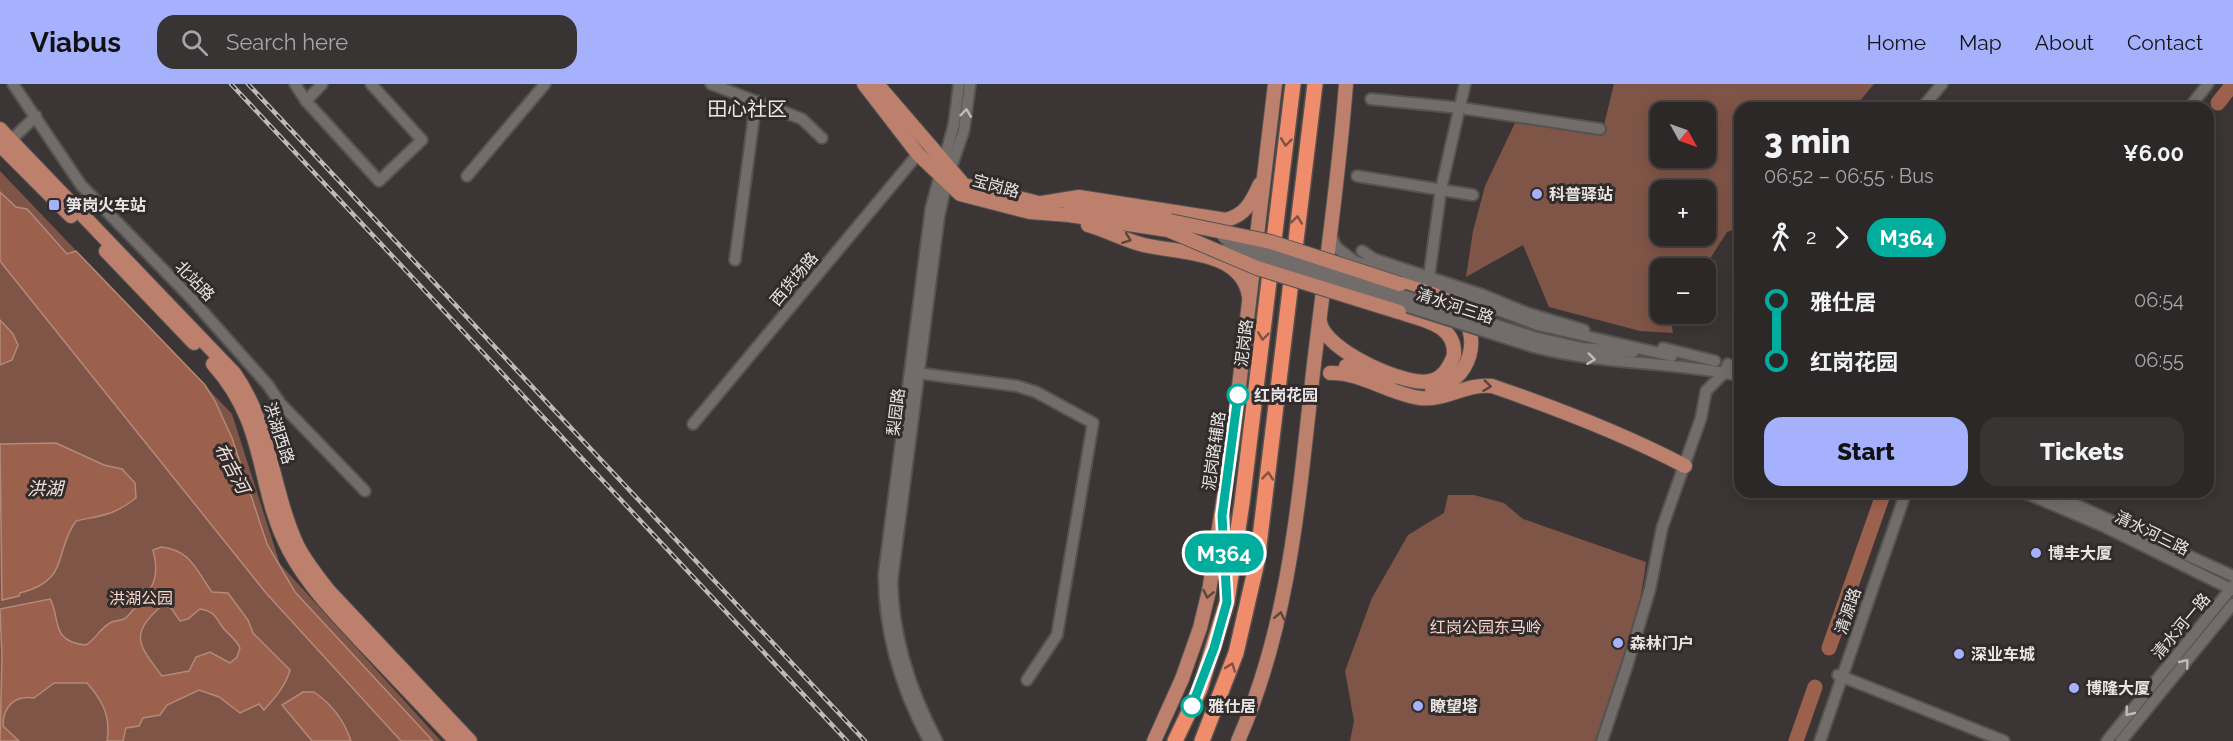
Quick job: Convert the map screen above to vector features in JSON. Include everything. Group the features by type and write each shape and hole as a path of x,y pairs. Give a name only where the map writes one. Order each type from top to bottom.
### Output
{"highway":[{"name":"泥岗路","path":"1175,741 1200,689 1227,602 1242,503 1293,84"},
{"path":"1202,741 1236,652 1257,562 1315,84"},
{"path":"1222,516 1227,602"}],"main road":[{"name":"宝岗路","path":"864,84 918,154 945,171"},
{"name":"宝岗路","path":"877,84 945,171 960,194 973,199 1069,215 1169,226"},
{"name":"泥岗路辅路","path":"1154,741 1182,680 1200,628 1222,516 1275,84"},
{"path":"1238,741 1262,681 1277,632 1288,577 1346,84"},
{"name":"洪湖西路","path":"0,129 4,145 231,385 252,426 273,506 288,549 298,567 332,609 456,741"},
{"name":"洪湖西路","path":"4,145 234,373 257,413 289,523 307,562 328,590 470,741"},
{"path":"1033,208 1069,197 1088,197 1226,220 1234,218 1247,208 1264,174"},
{"path":"1033,208 1141,244 1189,252 1233,267 1247,287 1249,307"},
{"path":"1169,226 1257,268 1438,325 1449,334 1454,355 1440,377 1432,381 1412,380 1349,356 1323,334 1319,320"},
{"path":"1169,226 1271,242 1442,298 1461,312 1471,338 1470,355 1461,372 1447,385 1430,390 1409,387 1353,367 1338,367 1312,387"},
{"path":"1330,373 1348,374 1422,398 1444,395 1479,384 1492,386 1577,415 1684,466"}],"street":[{"name":"北站路","path":"13,84 81,185 190,297 268,385 280,404 365,491"},
{"path":"295,84 306,100 379,181 422,140 371,84"},
{"path":"306,100 322,84"},
{"path":"467,176 545,84"},
{"path":"711,84 802,119 822,138"},
{"name":"梨园路","path":"938,741 921,705 898,637 892,599 893,560 945,171 959,84"},
{"name":"梨园路","path":"928,741 893,652 886,620 884,574 929,223 945,171 964,130 969,84"},
{"path":"1429,277 1441,189 1453,126 1461,108 1464,84"},
{"path":"1927,102 1942,84"},
{"path":"2193,102 2208,84"},
{"path":"2200,102 2214,84"},
{"path":"1371,99 1461,108 1600,129"},
{"path":"735,260 756,101"},
{"path":"4,145 36,116"},
{"name":"西货场路","path":"693,424 918,154"},
{"path":"1357,176 1473,195"},
{"name":"清水河三路","path":"1169,226 1581,358 1734,367"},
{"path":"1329,231 1336,247 1354,261 1453,293 1538,326 1672,356"},
{"path":"1362,251 1374,259 1559,324 1715,361"},
{"name":"清水河三路","path":"1535,342 1715,361 1734,372"},
{"path":"1602,741 1650,589 1662,528 1701,418 1706,391 1727,368"},
{"path":"917,373 1017,386 1036,392 1093,423 1057,635 1027,680"},
{"name":"清源路","path":"1818,741 1898,498"},
{"name":"清源路","path":"1840,676 1904,498"},
{"name":"清水河三路","path":"2037,498 2103,526 2232,589"},
{"name":"清水河三路","path":"2061,498 2233,576"},
{"name":"清水河一路","path":"2107,741 2232,589"},
{"name":"清水河一路","path":"2121,741 2233,604"},
{"path":"1840,676 2004,741"}],"green space":[{"path":"1614,84 1874,84 1859,102 1734,102 1734,230 1727,232 1710,258 1650,258 1650,324 1672,324 1673,333 1640,331 1549,307 1523,245 1466,277 1473,231 1485,186 1515,123 1602,133"},
{"name":"洪湖公园","path":"0,171 232,414 280,564 441,741 0,741"},
{"name":"红岗公园东马岭","path":"1448,495 1474,495 1504,503 1523,519 1646,562 1632,630 1597,741 1350,741 1354,721 1345,671 1372,598 1408,535 1444,513"}],"water":[{"name":"布吉河","path":"0,192 16,207 27,209 67,254 76,251 205,385 232,438 267,544 295,592 433,741 401,741 266,593 0,261"},
{"path":"0,320 13,334 18,345 12,360 0,365"},
{"name":"洪湖","path":"56,443 104,465 122,469 135,483 136,498 114,512 76,521 54,573 47,581 20,593 19,596 2,600 0,444"},
{"path":"161,547 179,552 192,562 212,592 228,593 248,620 253,633 290,670 276,696 264,710 259,704 240,713 219,697 199,690 167,705 160,715 143,718 139,726 126,728 123,741 107,741 107,717 97,696 87,683 54,683 34,698 21,698 11,703 5,713 3,726 19,741 0,741 2,656 0,609 50,599 61,634 74,643 86,645 107,625 127,617 151,589 156,567 153,550","holes":["163,605 171,608 180,621 188,619 200,609 213,614 240,648 237,657 230,663 210,652 196,657 189,671 162,676 143,649 141,633 151,615"]},
{"path":"303,692 314,692 332,707 345,726 351,741 312,741 282,705"}],"waterway":[{"path":"2218,103 2233,84"},
{"path":"1829,648 1882,498"},
{"path":"1796,741 1815,687"}],"railway":[{"path":"231,84 847,741"},
{"path":"248,84 865,741"}],"bus line":[{"name":"M364","path":"1192,706 1214,648 1227,602 1222,516 1238,395"}],"place":[{"name":"科普驿站","path":"1537,194"},
{"name":"笋岗火车站","path":"54,205"},
{"name":"红岗花园","path":"1238,395"},
{"name":"博丰大厦","path":"2036,553"},
{"name":"森林门户","path":"1618,643"},
{"name":"深业车城","path":"1959,654"},
{"name":"博隆大厦","path":"2074,688"},
{"name":"雅仕居","path":"1192,706"},
{"name":"瞭望塔","path":"1418,706"}],"district":[{"name":"田心社区","path":"747,109"}]}
